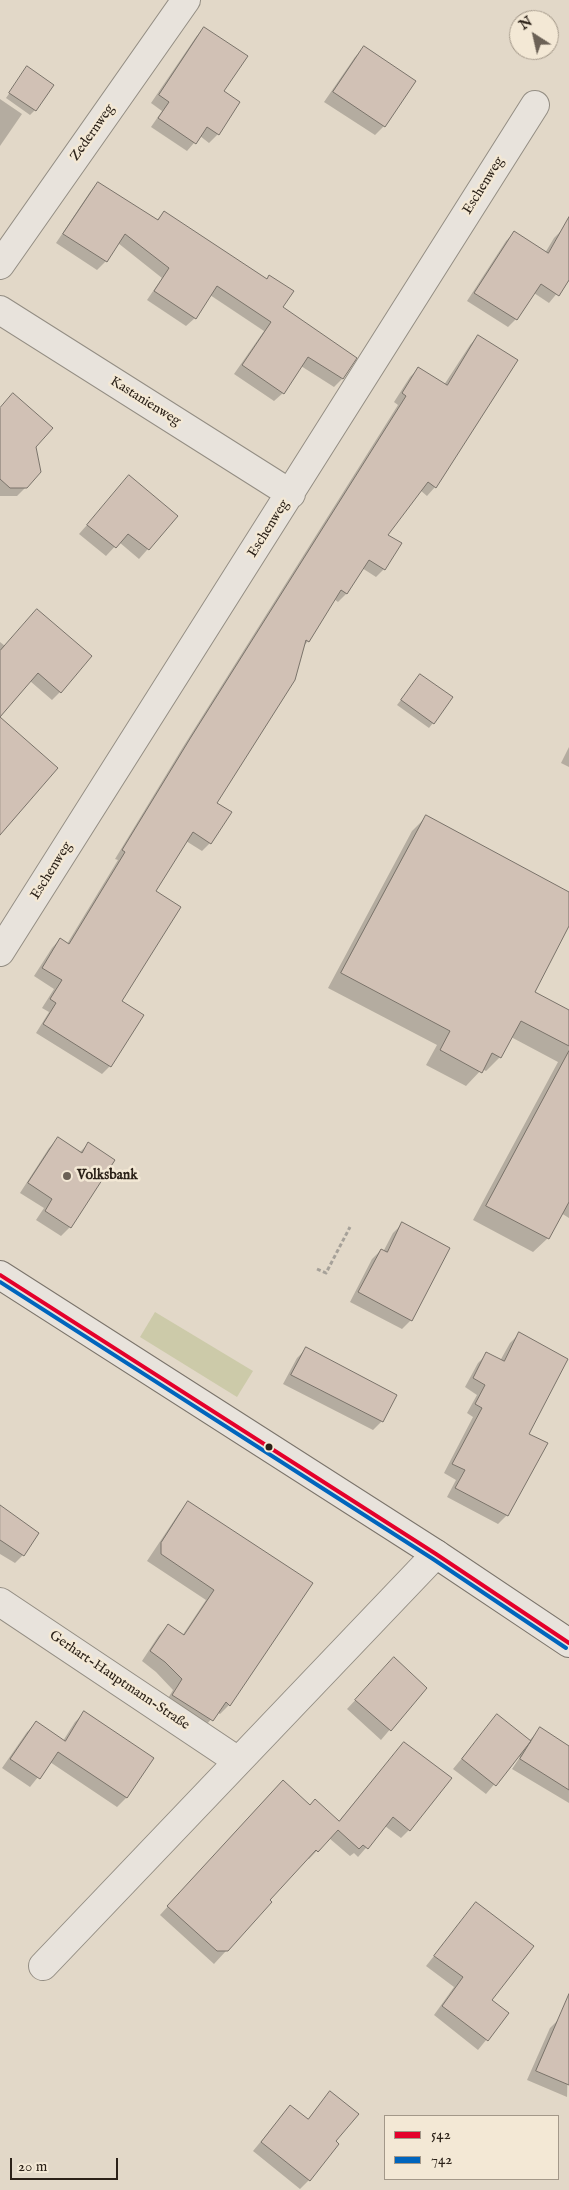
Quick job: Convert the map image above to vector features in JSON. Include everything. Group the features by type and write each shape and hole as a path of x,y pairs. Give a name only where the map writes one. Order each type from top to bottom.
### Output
{"street":[{"name":"Zedernweg","path":"0,265 186,0"},
{"name":"Eschenweg","path":"0,952 535,105"},
{"name":"Kastanienweg","path":"0,310 291,494"},
{"path":"0,1275 436,1554 569,1643"},
{"path":"43,1966 436,1554"},
{"name":"Gerhart-Hauptmann-Straße","path":"0,1602 238,1761"}],"path":[{"path":"317,1269 326,1273 350,1227"}],"shaded area":[{"path":"155,1312 253,1371 237,1397 140,1337"}],"building":[{"path":"204,27 248,56 224,91 240,102 219,135 207,127 196,144 158,118 169,102 159,95"},
{"path":"364,46 416,81 385,127 333,92"},
{"path":"27,66 54,85 36,111 9,93"},
{"path":"98,182 158,220 164,211 267,279 269,275 294,291 283,307 357,358 343,379 308,357 284,394 242,365 271,322 217,286 196,319 154,291 169,268 125,234 107,262 63,234"},
{"path":"569,217 569,280 559,296 541,284 517,320 474,293 514,231 548,253"},
{"path":"478,335 518,360 436,488 428,482 388,535 402,543 385,570 369,560 347,594 341,590 309,642 306,640 295,680 217,803 232,812 211,844 193,832 156,891 181,907 122,1001 144,1015 111,1067 43,1024 56,1003 50,999 62,980 42,968 60,938 69,944 125,852 122,850 191,737 406,396 402,393 418,367 447,385"},
{"path":"13,393 53,428 36,447 41,472 27,488 10,488 0,479 0,408"},
{"path":"129,475 178,516 149,550 128,534 116,548 87,525"},
{"path":"37,609 92,656 61,693 38,673 0,717 0,651"},
{"path":"420,674 453,697 434,724 401,700"},
{"path":"0,717 58,768 0,835"},
{"path":"426,815 569,892 569,926 535,992 569,1010 569,1046 521,1021 501,1058 492,1053 482,1073 440,1050 450,1031 341,973"},
{"path":"569,1051 569,1202 549,1239 486,1206"},
{"path":"58,1137 82,1153 88,1142 115,1160 71,1228 45,1211 52,1199 28,1183"},
{"path":"402,1222 450,1248 412,1321 358,1292 381,1249 387,1252"},
{"path":"519,1332 568,1359 529,1434 548,1443 508,1516 455,1488 465,1470 452,1464 482,1408 475,1404 485,1385 473,1378 486,1352 504,1361"},
{"path":"306,1347 397,1395 383,1422 291,1375"},
{"path":"188,1501 313,1583 230,1706 226,1702 213,1721 172,1695 182,1679 165,1662 150,1651 168,1624 184,1635 214,1590 161,1554 161,1543"},
{"path":"0,1505 39,1533 24,1556 0,1540"},
{"path":"394,1657 427,1688 391,1731 355,1700"},
{"path":"84,1711 154,1758 127,1798 58,1752 40,1779 10,1759 36,1721 65,1741"},
{"path":"497,1714 531,1741 496,1786 462,1759"},
{"path":"540,1727 569,1746 569,1790 520,1759"},
{"path":"404,1742 452,1778 410,1831 393,1817 368,1849 363,1845 359,1849 338,1830 318,1852 316,1850 270,1900 272,1902 228,1951 217,1951 167,1906 283,1780 310,1805 315,1799 339,1821"},
{"path":"476,1902 534,1946 492,2000 509,2013 488,2041 442,2006 463,1977 434,1956"},
{"path":"569,1994 569,2085 536,2071"},
{"path":"330,2091 359,2114 336,2141 339,2144 310,2181 261,2142 290,2105 308,2119"}],"transit line":[{"name":"542","path":"0,1275 436,1554 569,1643"},
{"name":"742","path":"0,1282 433,1559 566,1648"}],"place":[{"name":"Volksbank","path":"67,1176"}]}
